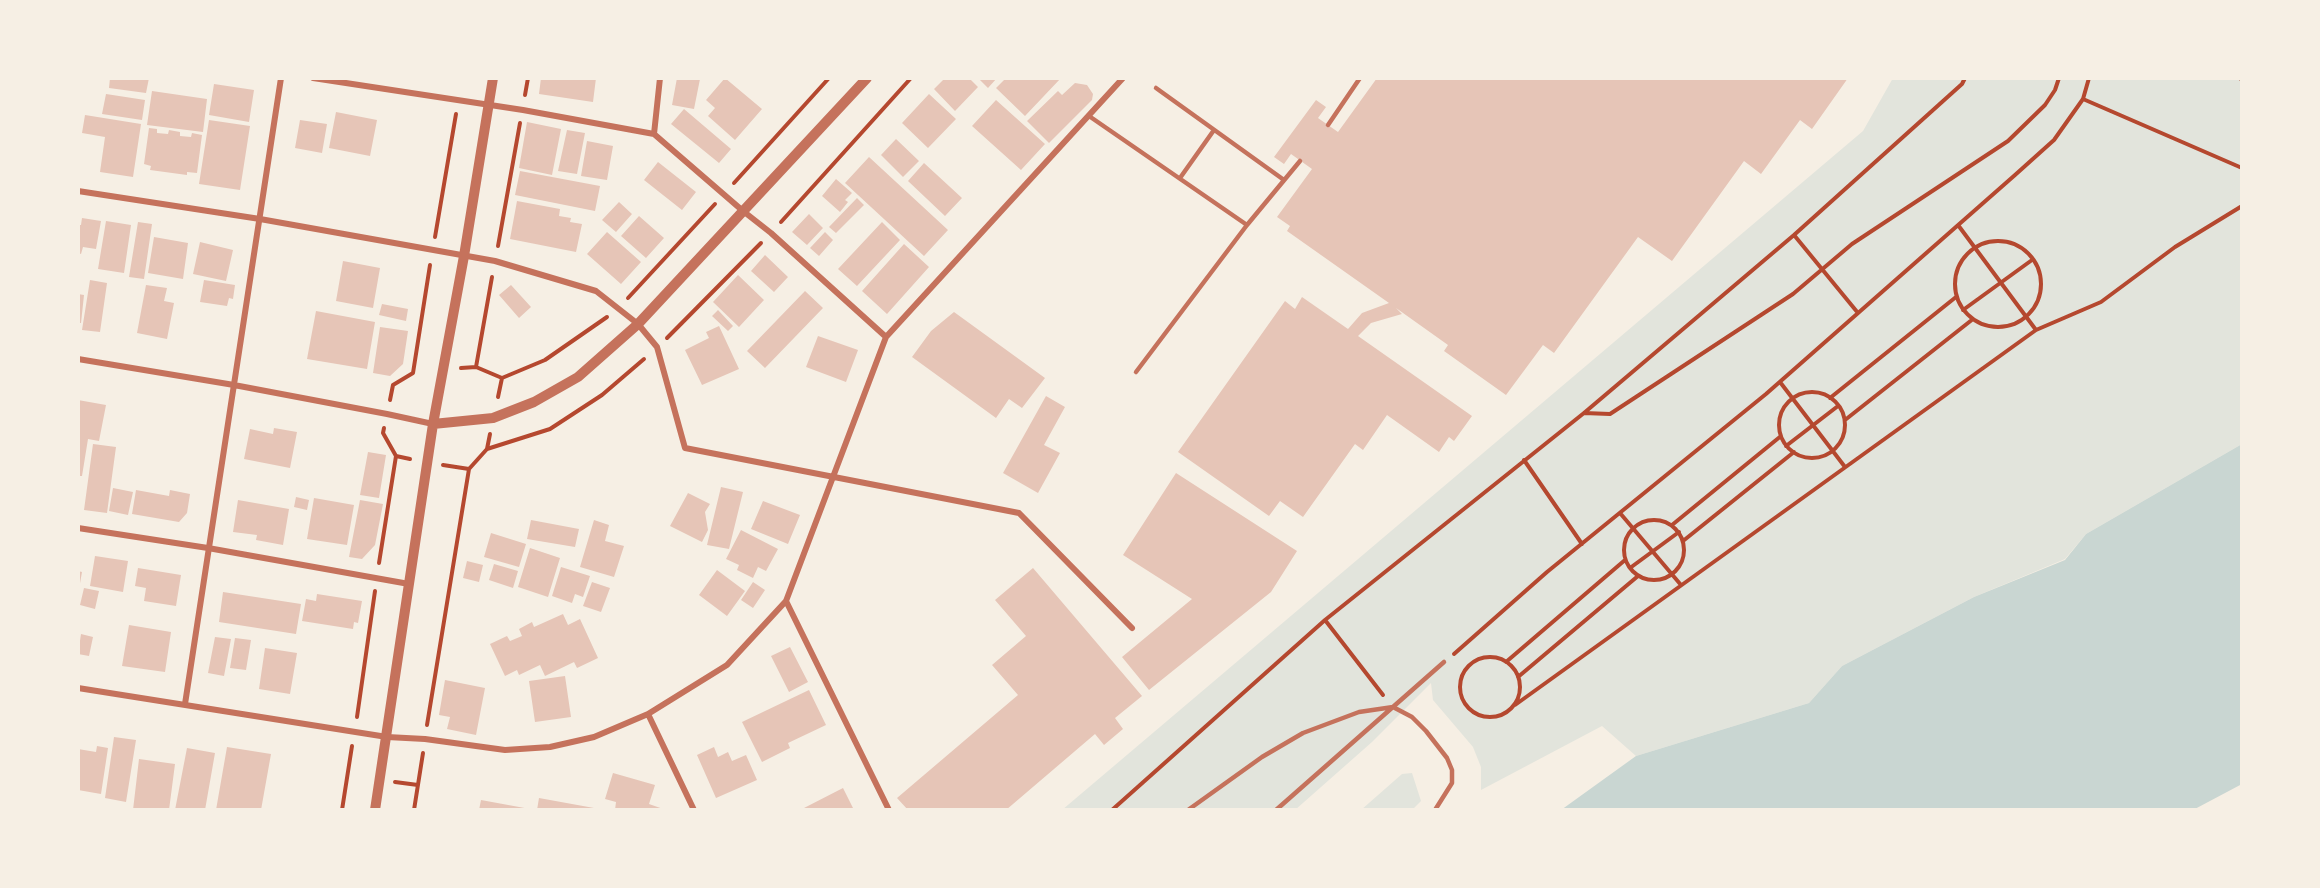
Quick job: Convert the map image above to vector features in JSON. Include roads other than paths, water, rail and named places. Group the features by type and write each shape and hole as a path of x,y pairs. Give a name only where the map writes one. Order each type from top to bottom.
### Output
{"street":[{"path":"185,704 281,78"},
{"path":"313,78 489,104 654,134 771,233 886,337"},
{"path":"375,810 433,424 464,256 493,78"},
{"path":"654,134 660,78"},
{"path":"78,359 234,385 433,424 493,418 534,402 578,377 638,324 867,78"},
{"path":"78,688 387,737 425,739 505,750 550,747 594,737 648,714 727,665 786,601 886,337 1123,78"},
{"path":"78,191 260,219 495,261 596,291 638,324 657,347 685,448 1019,513 1132,628"},
{"path":"78,528 208,548 409,584"},
{"path":"786,601 889,810"},
{"path":"648,714 694,810"}],"lane":[{"path":"1328,125 1360,78"},
{"path":"1156,88 1284,180"},
{"path":"1089,116 1247,225"},
{"path":"1180,178 1214,130"},
{"path":"1136,372 1247,225 1300,161"},
{"path":"1276,810 1444,662"},
{"path":"1188,810 1262,758 1303,733 1359,712 1393,707 1412,717 1426,731 1452,770 1452,783 1435,810"}]}
